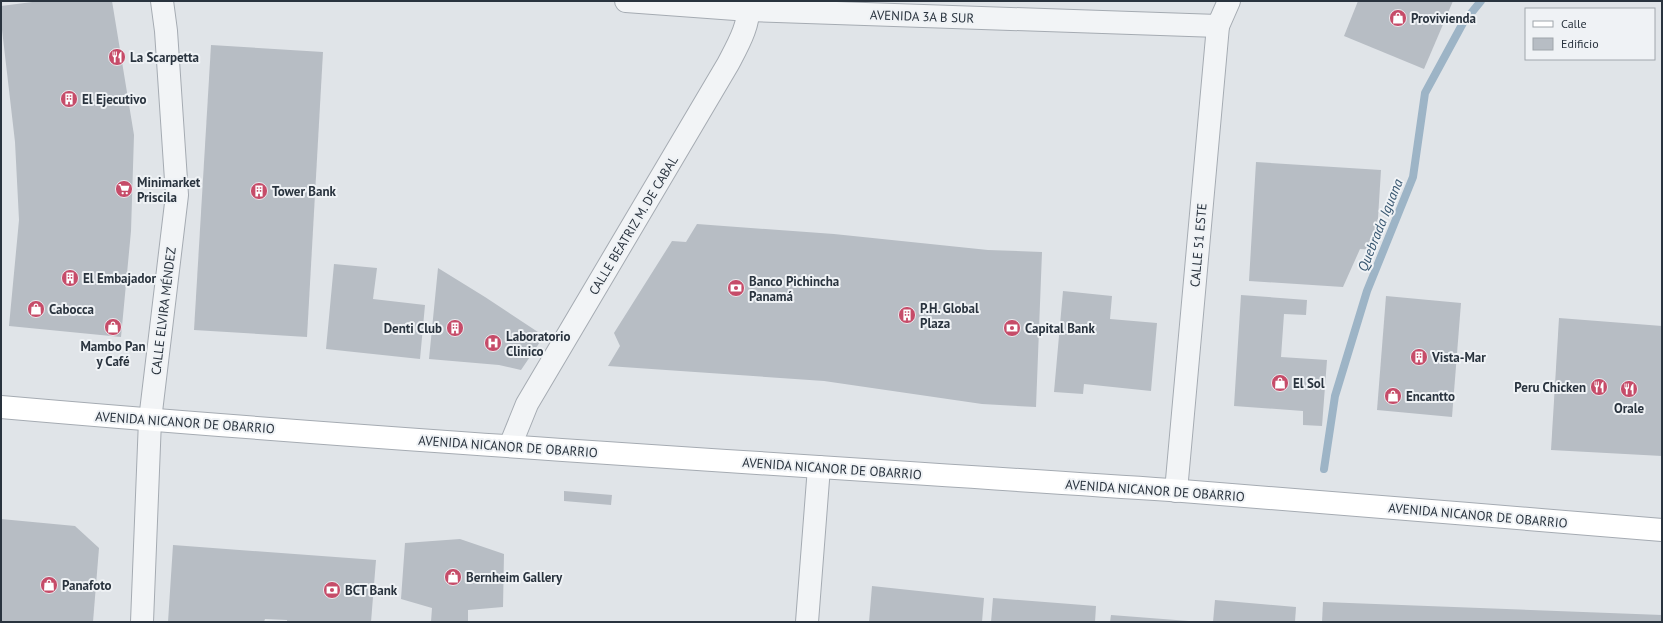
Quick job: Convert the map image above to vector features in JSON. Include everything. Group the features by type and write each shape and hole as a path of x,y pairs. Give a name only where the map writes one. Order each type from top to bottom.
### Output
{"main road":[{"name":"AVENIDA NICANOR DE OBARRIO","path":"1,407 150,420 510,446 1176,491 1662,530"}],"street":[{"name":"CALLE ELVIRA MÉNDEZ","path":"142,622 150,420 177,195 166,31 162,1"},
{"name":"AVENIDA 3A B SUR","path":"626,1 1218,26"},
{"name":"CALLE 51 ESTE","path":"1176,491 1218,26 1229,1"},
{"name":"CALLE BEATRIZ M. DE CABAL","path":"510,446 527,404 728,64 741,38 748,5"},
{"path":"806,622 819,467"}],"building":[{"name":"El Ejecutivo","path":"40,1 112,1 134,135 131,231 121,337 9,326 19,220 15,142 1,21 1,6"},
{"name":"Provivienda","path":"1358,1 1453,1 1424,69 1344,36"},
{"name":"Tower Bank","path":"211,45 323,52 307,337 194,330"},
{"path":"1256,162 1381,170 1376,250 1360,249 1343,287 1249,281"},
{"path":"697,224 834,234 988,250 1042,252 1036,407 982,404 824,381 608,366 620,346 614,333 672,241 686,242"},
{"path":"334,264 377,268 373,299 425,305 420,359 326,349"},
{"path":"438,268 544,336 521,370 499,365 429,359"},
{"path":"1063,291 1112,296 1110,319 1157,323 1151,391 1084,384 1083,394 1054,392"},
{"name":"El Sol","path":"1241,295 1307,300 1306,315 1284,314 1281,357 1327,360 1322,426 1303,425 1303,411 1234,406"},
{"name":"Vista-Mar","path":"1386,296 1461,303 1452,417 1377,410"},
{"path":"1559,318 1662,326 1662,456 1551,450"},
{"path":"564,491 612,495 611,505 564,501"},
{"name":"Panafoto","path":"1,519 75,526 99,548 93,622 1,622"},
{"name":"Bernheim Gallery","path":"460,539 504,554 503,607 468,610 468,622 431,622 432,608 401,599 405,543"},
{"path":"173,545 376,560 371,622 287,622 287,620 265,619 264,622 168,622"},
{"path":"872,586 984,598 982,622 869,622"},
{"path":"993,598 1096,606 1095,622 991,622"},
{"path":"1215,600 1296,607 1295,622 1213,622"},
{"path":"1323,602 1662,615 1662,622 1322,622"},
{"path":"1111,615 1189,621 1189,622 1110,622"}],"waterway":[{"name":"Quebrada Iguana","path":"1324,469 1335,396 1367,291 1413,177 1425,93 1463,23 1481,1"}],"place":[{"name":"Provivienda","path":"1398,18"},
{"name":"La Scarpetta","path":"117,57"},
{"name":"El Ejecutivo","path":"69,99"},
{"name":"Minimarket Priscila","path":"124,189"},
{"name":"Tower Bank","path":"259,191"},
{"name":"El Embajador","path":"70,278"},
{"name":"Banco Pichincha Panamá","path":"736,288"},
{"name":"Cabocca","path":"36,309"},
{"name":"P.H. Global Plaza","path":"907,315"},
{"name":"Mambo Pan y Café","path":"113,327"},
{"name":"Denti Club","path":"455,328"},
{"name":"Capital Bank","path":"1012,328"},
{"name":"Laboratorio Clinico","path":"493,343"},
{"name":"Vista-Mar","path":"1419,357"},
{"name":"El Sol","path":"1280,383"},
{"name":"Peru Chicken","path":"1599,387"},
{"name":"Orale","path":"1629,389"},
{"name":"Encantto","path":"1393,396"},
{"name":"Bernheim Gallery","path":"453,577"},
{"name":"Panafoto","path":"49,585"},
{"name":"BCT Bank","path":"332,590"}]}
